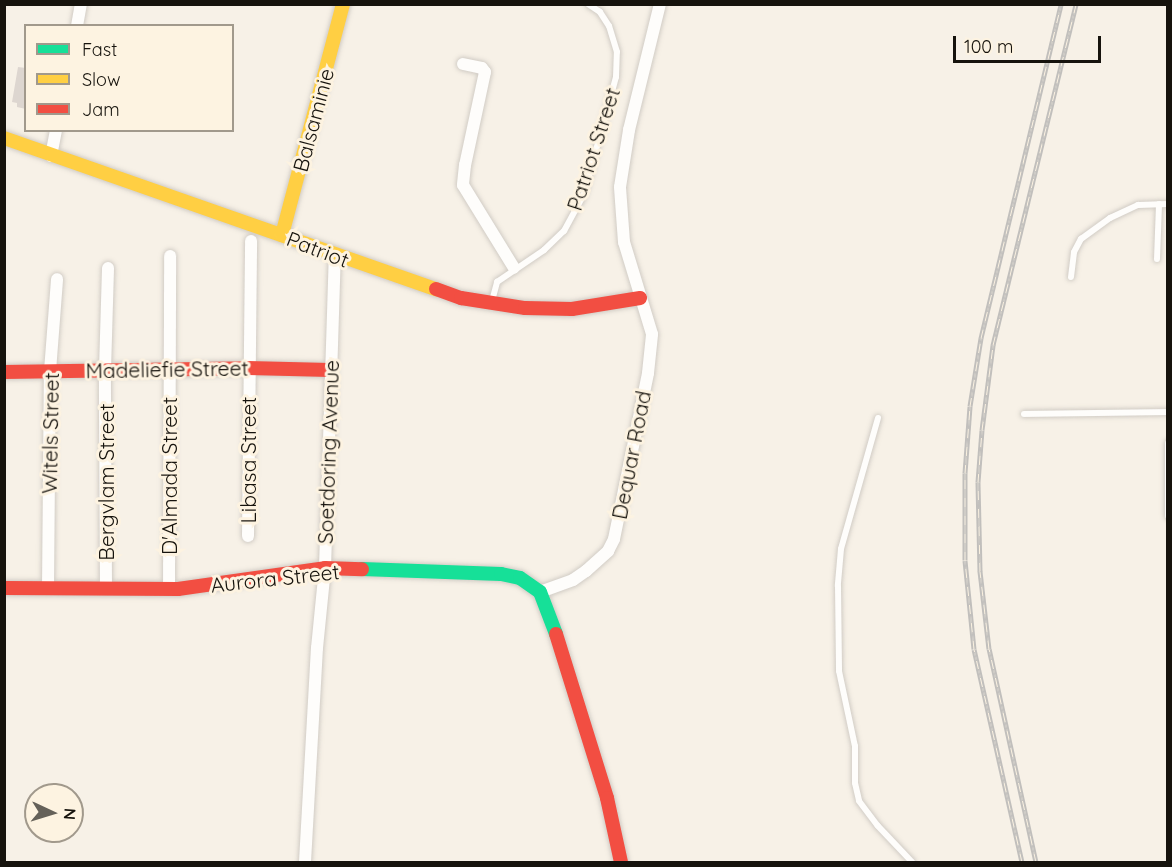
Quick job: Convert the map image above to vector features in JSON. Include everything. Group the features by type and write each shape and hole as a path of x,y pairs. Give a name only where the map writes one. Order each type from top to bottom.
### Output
{"street":[{"path":"77,24 81,4"},
{"name":"Balsaminie","path":"282,235 343,4"},
{"name":"Dequar Road","path":"540,592 573,580 586,572 608,550 614,539 652,355 650,323 640,298 624,242 620,187 628,130 660,4"},
{"path":"463,64 482,68 485,72 465,165 463,185 514,268"},
{"path":"51,156 56,132"},
{"name":"Patriot","path":"4,138 435,290 491,304 572,309 640,298"},
{"name":"Libasa Street","path":"248,536 251,241"},
{"name":"D'Almada Street","path":"169,589 170,256"},
{"name":"Soetdoring Avenue","path":"305,862 317,648 325,568 335,256"},
{"name":"Bergvlam Street","path":"106,588 105,370 108,268"},
{"name":"Witels Street","path":"48,588 50,371 57,279"},
{"name":"Madeliefie Street","path":"4,372 330,369"},
{"name":"Aurora Street","path":"4,588 169,589 325,568 501,574 520,578 540,592"},
{"path":"540,592 607,798 621,862"}],"lane":[{"name":"Patriot Street","path":"491,304 497,282 514,268 544,250 564,231 584,194 616,76 617,52 609,26 600,12 588,4"},
{"path":"1157,259 1159,204"},
{"path":"1071,277 1074,252 1081,239 1110,218 1138,205 1167,204"},
{"path":"1024,414 1167,412"},
{"path":"878,418 841,549 838,586 839,663 855,746 857,762 855,783 859,801 878,826 912,862"},
{"path":"1167,443 1167,516"}],"building":[{"path":"18,67 24,68 24,109 17,107 17,103 12,102"}],"railway":[{"path":"1022,862 974,649 965,560 965,473 970,406 981,338 1061,4"},
{"path":"1036,862 989,649 980,571 978,482 993,345 1076,4"}],"traffic: fast":[{"path":"362,569 501,574 520,578 540,592 556,634"}],"traffic: slow":[{"path":"282,235 343,4"},
{"path":"4,138 436,289"}],"traffic: jam":[{"path":"436,289 461,298 525,308 572,309 640,298"},
{"path":"4,372 248,368 330,370"},
{"path":"4,588 178,589 325,568 362,569"},
{"path":"556,634 607,798 621,862"}]}
